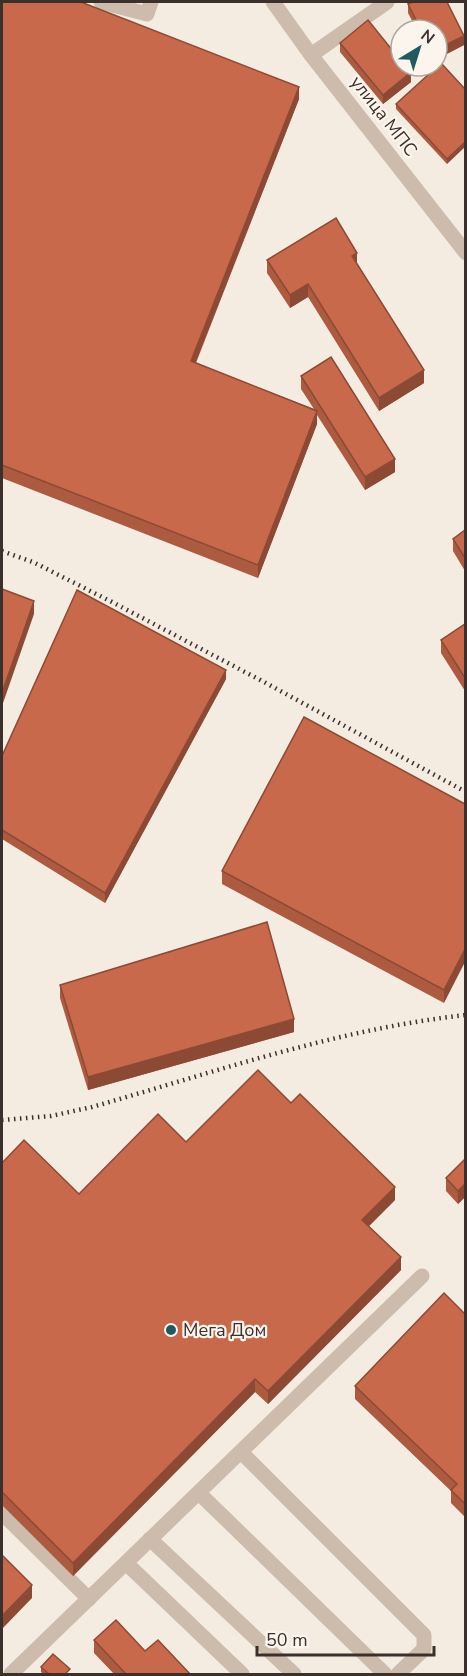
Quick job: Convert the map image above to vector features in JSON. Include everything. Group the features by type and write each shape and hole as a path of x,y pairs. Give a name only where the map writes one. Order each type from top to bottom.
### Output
{"street":[{"path":"101,2 147,14 151,2"},
{"name":"улица МПС","path":"273,2 311,55 465,253"},
{"path":"311,55 387,2"},
{"path":"2,1666 11,1674 422,1276"},
{"path":"241,1452 424,1635 424,1648 399,1674"},
{"path":"199,1492 385,1674"},
{"path":"2,1513 88,1599"},
{"path":"150,1539 294,1674"},
{"path":"126,1563 242,1674"}],"building":[{"path":"2,2 81,2 299,87 191,361 317,411 258,565 2,465"},
{"path":"447,2 464,36 449,43 449,18 415,18 408,4"},
{"path":"368,20 389,46 389,78 404,78 383,95 340,43"},
{"path":"449,72 465,89 465,142 447,159 396,104 425,78 449,78"},
{"path":"336,218 357,253 352,256 424,370 379,398 308,284 290,295 267,260"},
{"path":"331,357 395,459 365,477 301,376"},
{"path":"465,530 465,558 453,539"},
{"path":"2,589 34,601 2,693"},
{"path":"77,590 226,670 105,893 2,830 2,756"},
{"path":"465,624 465,678 441,640"},
{"path":"304,717 465,804 465,949 444,990 222,871"},
{"path":"267,922 294,1019 88,1077 60,985"},
{"name":"Мега Дом","path":"258,1070 291,1103 300,1094 395,1187 362,1220 401,1257 268,1391 255,1379 73,1563 2,1492 2,1163 24,1140 79,1194 158,1114 186,1142"},
{"path":"465,1159 465,1184 458,1191 446,1178"},
{"path":"444,1293 465,1314 465,1504 451,1490 457,1484 355,1386"},
{"path":"2,1555 32,1585 2,1616"},
{"path":"116,1620 145,1651 158,1640 190,1674 126,1674 94,1640"},
{"path":"53,1654 70,1669 65,1674 49,1674 41,1667"}],"railway":[{"path":"2,551 33,562 112,602 466,792"},
{"path":"2,1120 51,1116 92,1107 324,1041 371,1030 466,1015"}],"place":[{"name":"Мега Дом","path":"171,1330"}]}
